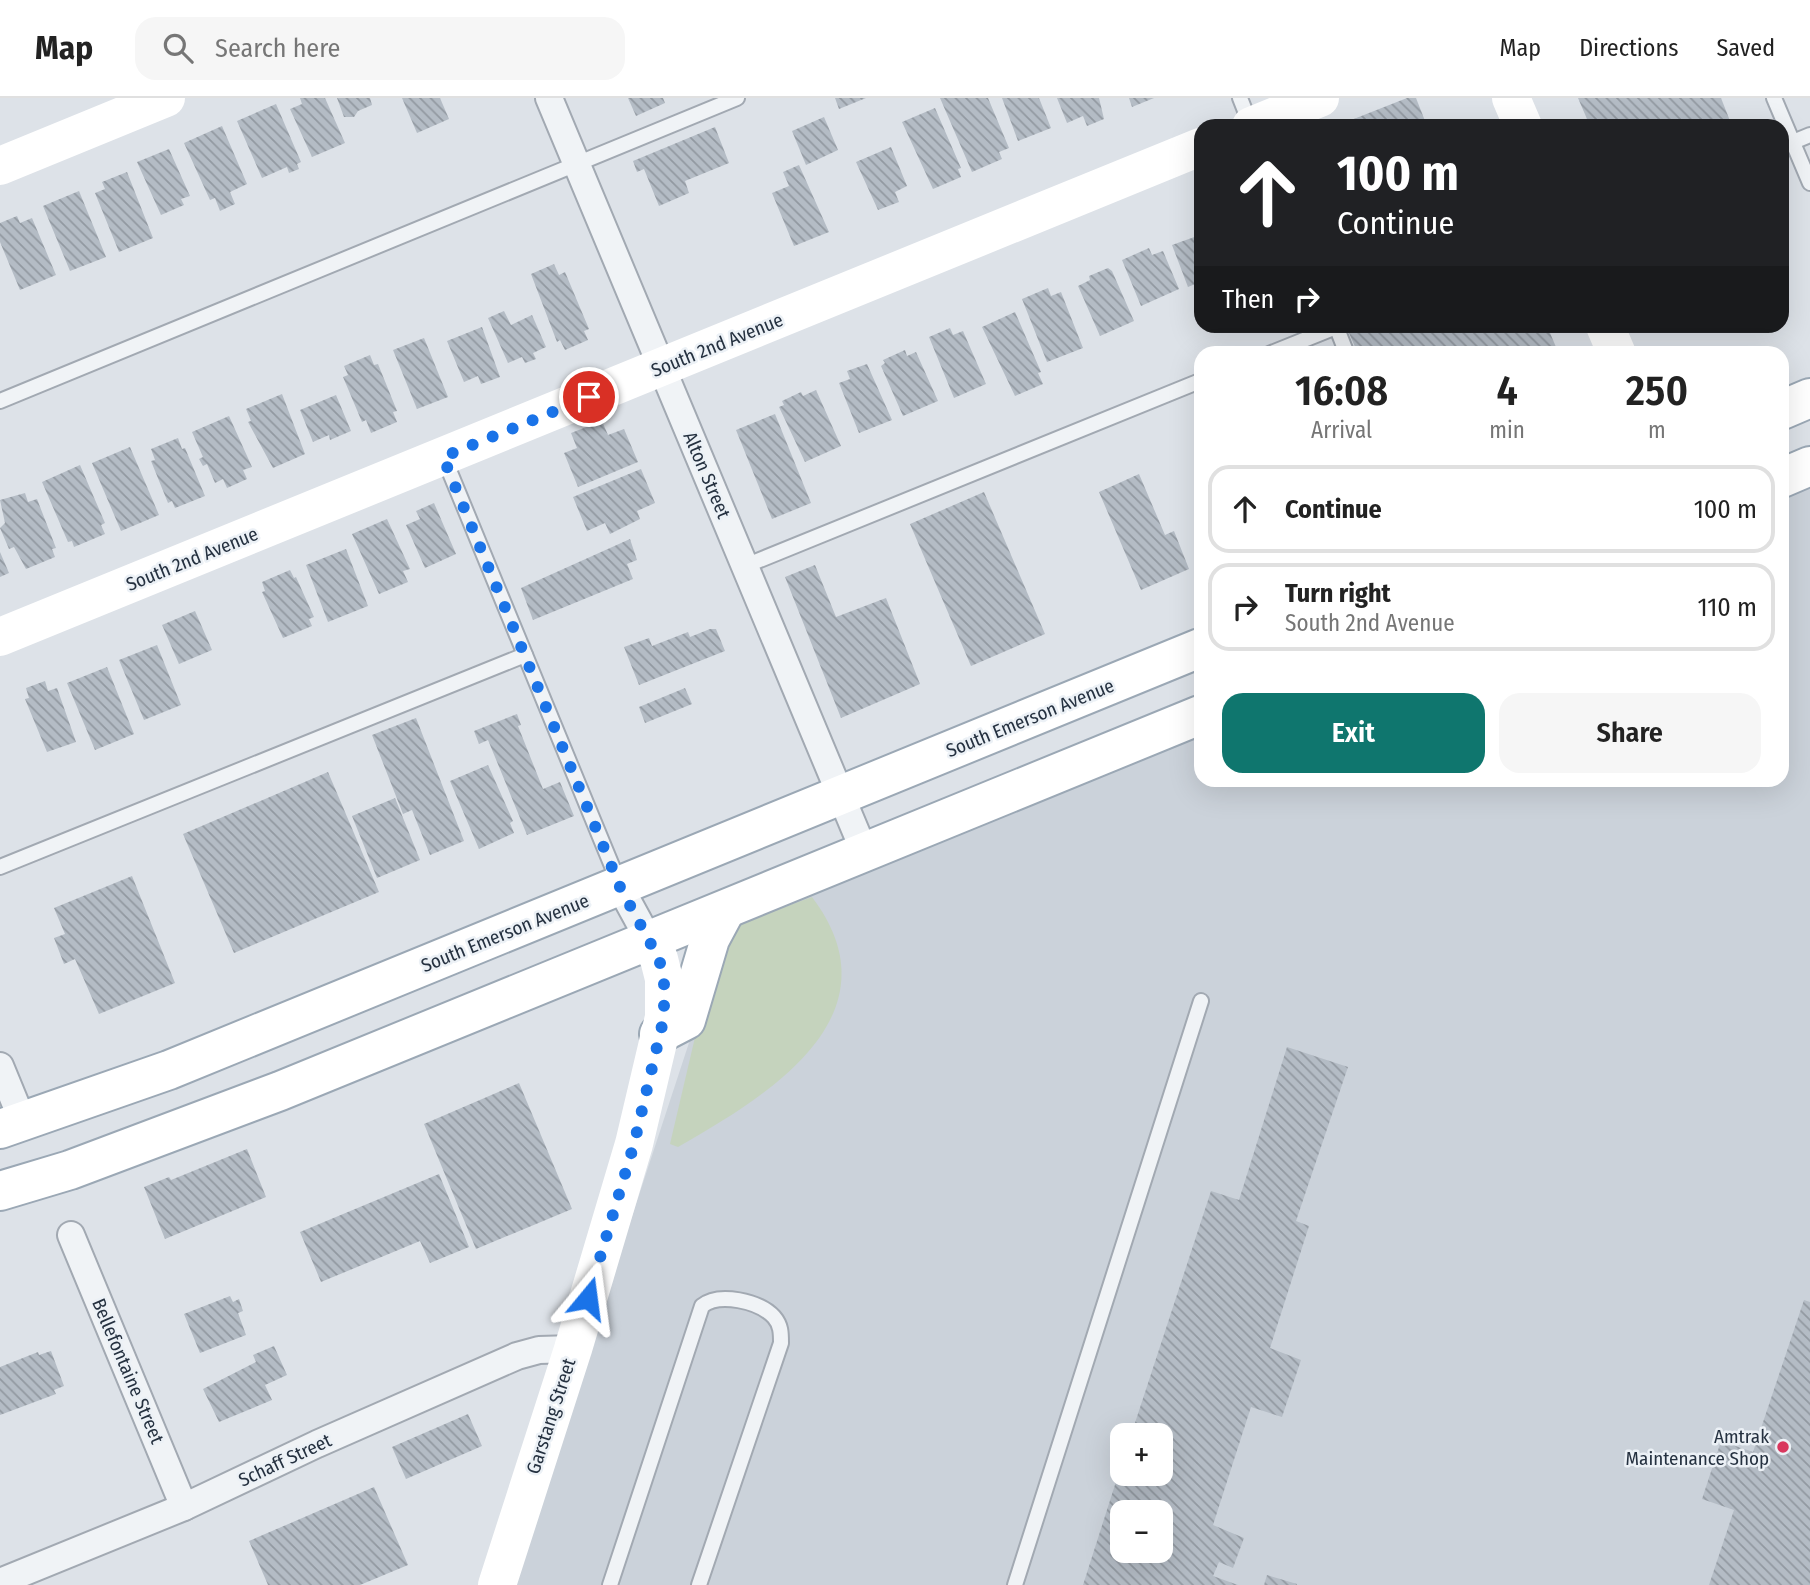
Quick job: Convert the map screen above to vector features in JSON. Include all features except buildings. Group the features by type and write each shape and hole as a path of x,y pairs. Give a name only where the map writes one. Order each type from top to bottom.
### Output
{"main road":[{"path":"0,166 166,98"},
{"path":"1268,119 1320,98"},
{"path":"1511,98 1520,119"},
{"name":"South 2nd Avenue","path":"0,637 1194,149"},
{"path":"1789,407 1810,398"},
{"path":"1789,475 1810,466"},
{"name":"South Emerson Avenue","path":"12,1125 169,1070 1194,650"},
{"path":"0,1191 70,1170 281,1091 1194,717"},
{"path":"659,1034 687,1020 710,939 725,911"},
{"name":"Garstang Street","path":"497,1585 573,1349 634,1144 664,1017 664,979 659,959 650,942"}],"street":[{"name":"Alton Street","path":"549,98 864,851"},
{"name":"Garstang Street","path":"620,887 650,942"},
{"path":"0,1066 12,1125"},
{"name":"Bellefontaine Street","path":"71,1235 184,1507"},
{"name":"Schaff Street","path":"0,1582 184,1507 317,1444 517,1356 539,1350 573,1349"}],"lane":[{"path":"0,401 737,98"},
{"path":"1240,98 1248,119"},
{"path":"1774,98 1781,119"},
{"path":"1789,135 1810,135"},
{"path":"1789,139 1810,183"},
{"path":"1288,346 1319,333"},
{"path":"744,566 1194,383"},
{"path":"443,457 620,887"},
{"path":"0,867 525,655"},
{"path":"1015,1585 1201,1002"},
{"path":"610,1585 702,1306 710,1300 726,1296 768,1312 781,1329 781,1343 699,1585"}],"shaded area":[{"path":"1810,482 1810,1585 511,1585 727,927 1194,733 1194,787 1789,787 1789,491"}],"green space":[{"path":"812,897 836,939 841,979 833,1014 813,1047 784,1076 750,1103 714,1126 678,1147 670,1144 696,1033 733,926"}],"place":[{"name":"Amtrak Maintenance Shop","path":"1783,1447"}],"route":[{"path":"588,1298 634,1144 656,1041 664,1017 664,979 659,959 620,887 443,457 589,397"}]}
